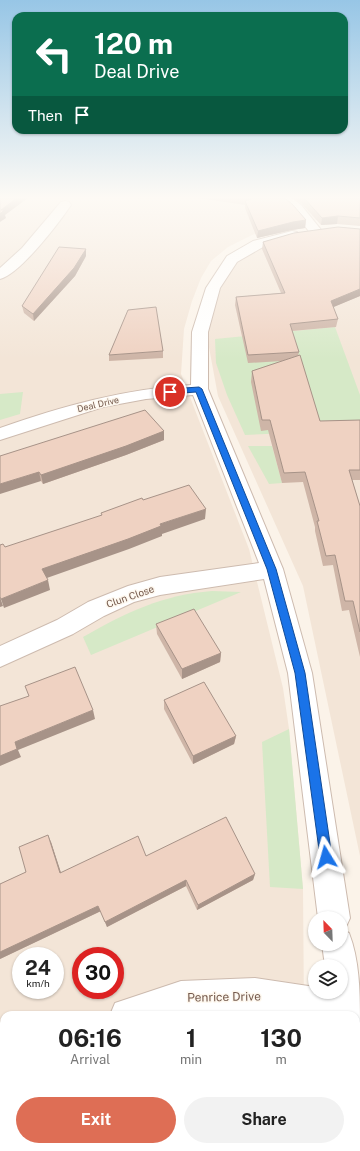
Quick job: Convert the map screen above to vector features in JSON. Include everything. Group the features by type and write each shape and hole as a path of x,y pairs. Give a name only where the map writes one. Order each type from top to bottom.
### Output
{"street":[{"path":"0,275 14,265 26,252"},
{"path":"245,252 232,259 213,288 200,332 199,389 272,569 300,673 333,911"},
{"name":"Deal Drive","path":"0,434 50,416 88,405 139,394 199,389"},
{"name":"Clun Close","path":"0,657 58,630 96,609 128,595 160,586 272,569"},
{"path":"339,951 347,1011"},
{"name":"Penrice Drive","path":"140,1011 181,998 255,995 347,1011"}],"shaded area":[{"path":"0,252 222,252 211,261 201,278 192,301 184,329 181,374 249,549 283,688 289,729 303,889 304,1011 0,1011"},
{"path":"252,252 360,252 360,856 303,586 218,396 206,331 220,290 236,262"}],"green space":[{"path":"335,327 360,395 360,430 245,435 227,395 216,363 215,339"},
{"path":"23,392 20,414 0,420 0,394"},
{"path":"248,446 272,446 282,483 269,484"},
{"path":"212,591 241,592 91,655 83,637 145,606 177,596"},
{"path":"289,729 303,889 270,887 262,742"}],"building":[{"path":"56,252 84,252 74,268 33,314 22,306"},
{"path":"267,252 360,252 360,289 331,301 338,319 290,324 299,352 248,355 236,297 285,293"},
{"path":"156,307 163,351 109,355 128,310"},
{"path":"300,355 320,421 360,420 360,470 349,470 360,506 360,632 353,601 345,601 335,555 326,556 317,521 319,521 305,472 284,473 270,420 262,420 252,371"},
{"path":"145,410 164,431 126,446 41,475 39,472 0,484 0,456"},
{"path":"189,485 206,509 160,524 161,526 128,539 42,569 48,580 1,599 0,545 3,544 5,547 102,515 101,513 142,498 143,500"},
{"path":"194,609 221,653 182,669 156,624"},
{"path":"75,667 93,710 15,742 17,749 0,756 0,706 29,696 25,686"},
{"path":"204,682 236,736 193,756 164,700"},
{"path":"226,817 255,874 198,905 186,880 105,922 98,906 0,952 0,884 26,872 19,847 48,835 60,873 138,836 146,856"}],"route":[{"path":"170,392 199,389 272,569 300,673 326,857"}]}
